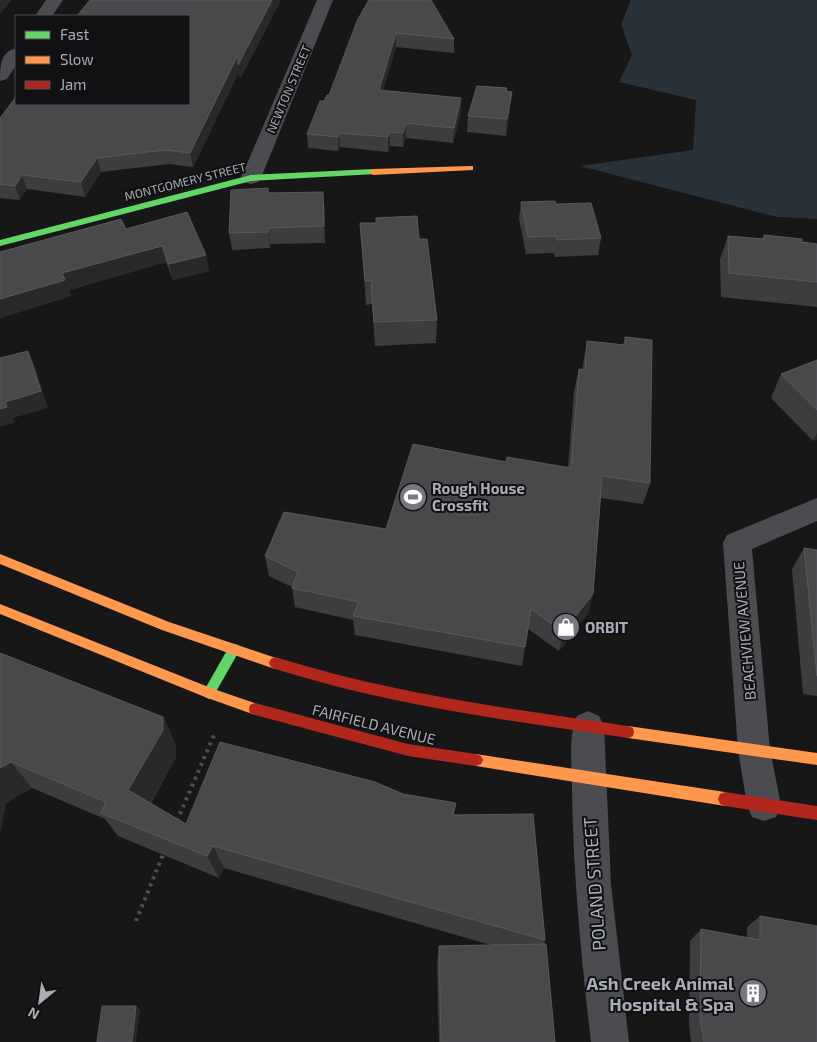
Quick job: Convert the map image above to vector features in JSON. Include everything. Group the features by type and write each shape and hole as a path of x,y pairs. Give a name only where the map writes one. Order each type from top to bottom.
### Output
{"main road":[{"name":"MONTGOMERY STREET","path":"0,243 251,178 470,168"},
{"path":"0,559 166,626 316,677 440,705 817,759"},
{"name":"FAIRFIELD AVENUE","path":"0,609 209,693 259,710 408,750 817,813"},
{"path":"209,693 234,649"}],"street":[{"path":"44,15 55,0"},
{"name":"NEWTON STREET","path":"251,178 325,0"},
{"path":"0,75 15,54"},
{"name":"BEACHVIEW AVENUE","path":"764,806 754,750 737,543 817,509"},
{"name":"POLAND STREET","path":"588,726 588,779 598,951 610,1042"}],"path":[{"path":"176,823 214,735"},
{"path":"136,921 165,850"}],"shaded area":[{"path":"631,0 817,0 817,219 777,217 580,166 693,150 696,100 619,82 632,55 621,24"}],"building":[{"path":"90,0 272,0 238,65 238,55 190,153 165,150 97,158 81,182 22,175 15,186 0,184 0,118 15,98 15,105 190,105 190,15 78,15"},
{"path":"369,0 431,0 454,39 396,33 379,90 461,98 454,128 406,123 403,133 390,132 388,137 339,133 338,137 307,134 320,101 324,101 327,95 329,95 358,19"},
{"path":"477,86 507,88 506,91 512,92 507,119 468,116"},
{"path":"268,188 268,193 323,192 324,226 268,228 268,232 229,233 231,190"},
{"path":"555,201 556,204 591,203 601,238 557,240 556,236 528,237 521,202"},
{"path":"187,212 206,255 169,264 162,246 62,273 65,280 0,299 0,252 121,219 126,229"},
{"path":"417,216 419,239 427,239 437,320 374,322 371,280 365,281 360,223 376,223 376,218"},
{"path":"764,235 802,239 802,242 817,244 817,282 729,273 728,236 764,239"},
{"path":"625,337 652,340 650,483 602,476 593,594 563,632 531,609 525,647 353,616 359,602 292,588 298,572 265,556 284,512 386,529 413,444 506,462 507,457 571,468 579,369 585,370 587,341 625,345"},
{"path":"28,351 41,391 5,402 7,407 0,409 0,358"},
{"path":"817,360 817,410 781,374"},
{"path":"804,548 817,550 817,676"},
{"path":"0,653 163,717 163,730 128,790 186,824 220,742 375,782 403,794 456,803 453,815 533,814 545,940 213,846 207,856 101,813 106,802 11,762 0,768"},
{"name":"Ash Creek Animal Hospital & Spa","path":"760,916 817,926 817,1042 704,1042 700,1017 701,929 760,940"},
{"path":"546,944 555,1042 441,1042 439,946"},
{"path":"102,1006 136,1006 132,1042 97,1042"}],"traffic: fast":[{"path":"0,243 251,178 373,172"},
{"path":"209,693 234,649"}],"traffic: slow":[{"path":"373,172 470,168"},
{"path":"0,559 166,626 275,663"},
{"path":"0,609 209,693 255,709"},
{"path":"628,732 817,759"},
{"path":"476,760 725,799"}],"traffic: jam":[{"path":"275,663 362,688 450,706 628,732"},
{"path":"255,709 408,750 476,760"},
{"path":"725,799 817,813"}],"place":[{"name":"Rough House Crossfit","path":"413,497"},
{"name":"ORBIT","path":"566,627"},
{"name":"Ash Creek Animal Hospital & Spa","path":"753,993"}]}
